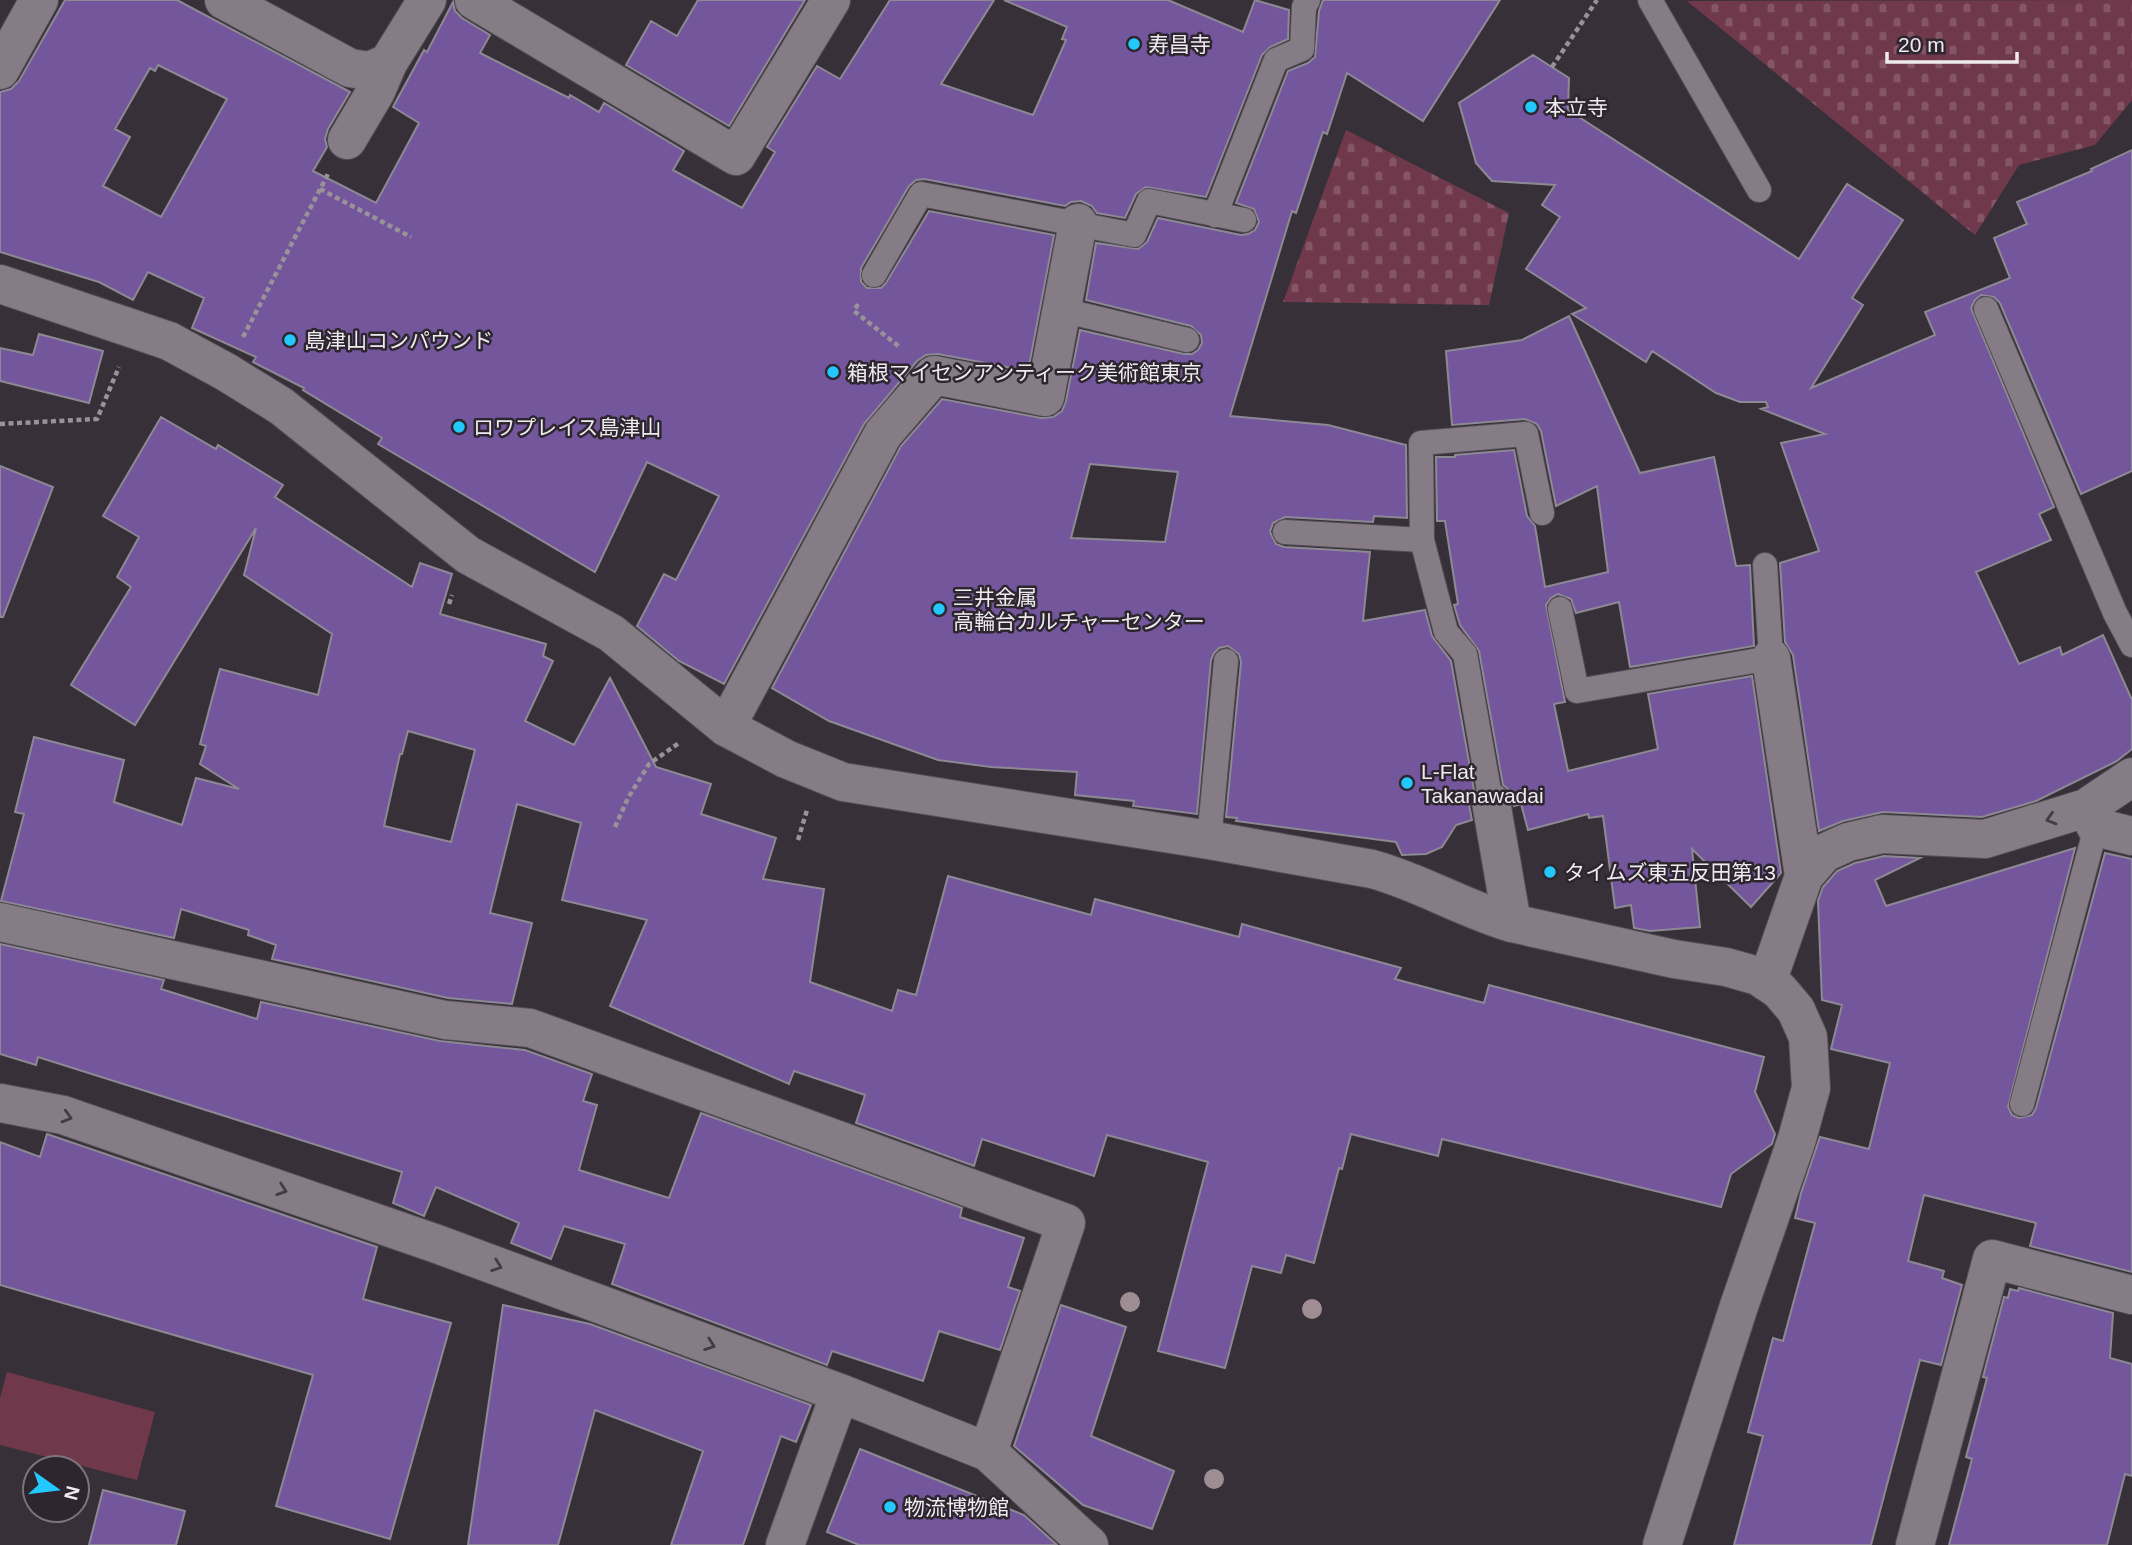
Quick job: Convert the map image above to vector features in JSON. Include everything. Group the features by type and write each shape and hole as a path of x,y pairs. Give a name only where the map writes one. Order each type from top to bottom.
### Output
{"street":[{"path":"0,70 39,0"},
{"path":"224,0 350,68 369,71 388,63"},
{"path":"347,140 376,91 388,63 427,0"},
{"path":"474,0 736,156 831,0"},
{"path":"726,727 883,434 934,375 1045,397 1079,223"},
{"path":"0,284 169,341 226,372 281,406 468,555 611,633 726,727 786,759 844,782 1209,840 1389,874 1488,916 1674,959 1726,967 1758,976 1779,990 1796,1010 1808,1037 1811,1088 1797,1139 1739,1306 1662,1545"},
{"path":"1771,658 1804,876"},
{"path":"1767,982 1804,876 1824,853 1847,842 1882,834 1985,839 2105,824 2132,777"},
{"path":"1491,802 1512,923"},
{"path":"0,922 445,1020 530,1028 1066,1223 988,1452"},
{"path":"0,1103 63,1115 437,1244 840,1392 988,1452 1089,1545"},
{"path":"1915,1545 1992,1259 2132,1295"},
{"path":"785,1545 840,1392"}],"lane":[{"path":"1216,215 1276,60 1302,49 1304,7 1308,0"},
{"path":"1650,0 1759,190"},
{"path":"874,275 921,194 1079,223 1134,236 1149,201 1244,220"},
{"path":"1986,309 2115,612 2132,645"},
{"path":"1062,310 1187,340"},
{"path":"1491,802 1465,654 1446,632 1422,540 1421,443 1526,434 1542,513"},
{"path":"1285,531 1422,540"},
{"path":"1560,608 1577,691 1771,658 1765,565"},
{"path":"1209,840 1226,661"},
{"path":"2022,1104 2105,824"}],"path":[{"path":"1552,67 1597,0"},
{"path":"226,372 320,189 411,237"},
{"path":"854,311 934,375"},
{"path":"0,424 97,419 135,330"},
{"path":"615,827 628,798 649,764 683,740"}],"green space":[{"path":"2132,0 2132,100 2095,145 2019,165 1975,235 1687,1"},
{"path":"1346,130 1509,213 1489,305 1283,302"},
{"path":"7,1372 155,1412 137,1480 91,1468 91,1454 35,1454 0,1445 0,1398"}],"building":[{"path":"65,0 177,0 350,92 328,129 325,139 327,147 313,171 376,203 419,123 393,107 424,50 427,52 453,2 455,11 462,18 490,35 480,53 569,98 570,95 599,112 604,103 684,151 673,170 742,208 775,152 767,147 817,66 840,79 890,0 994,0 941,84 1033,115 1066,40 1062,39 1067,27 1004,0 1168,0 1243,32 1255,0 1289,10 1288,39 1270,47 1262,55 1206,197 1146,187 1136,194 1125,218 1097,213 1092,206 1081,201 1065,206 924,179 916,180 909,186 861,268 861,282 867,288 881,288 886,283 929,211 1054,235 1028,371 938,354 926,355 917,361 864,424 724,684 679,661 637,626 664,574 676,580 719,496 647,462 595,572 378,444 382,438 303,390 304,388 253,362 256,357 192,328 204,298 148,272 133,300 99,282 0,252 0,92 11,89 19,81","holes":["158,65 227,99 161,217 103,186 130,137 115,129 150,68 155,71"]},
{"path":"698,0 805,0 729,126 626,65 651,21 677,36"},
{"path":"1323,0 1500,0 1423,121 1347,73 1327,134 1323,132 1296,213 1292,211 1230,416 1328,425 1406,445 1407,518 1374,516 1373,522 1285,517 1273,523 1270,532 1276,544 1284,547 1370,552 1363,621 1425,610 1432,636 1451,661 1474,790 1470,795 1469,805 1472,820 1456,825 1442,847 1426,854 1402,855 1396,842 1236,821 1237,818 1226,817 1241,662 1239,654 1228,646 1219,648 1211,660 1197,814 1133,806 1134,801 1075,795 1077,772 991,767 938,760 829,721 772,688 901,446 942,399 1041,418 1053,417 1062,411 1066,401 1080,330 1184,354 1192,354 1198,350 1202,343 1201,335 1191,326 1086,300 1096,243 1138,249 1147,242 1158,218 1241,235 1255,230 1259,222 1254,209 1236,203 1288,71 1308,63 1315,57 1319,11","holes":["1090,464 1178,472 1165,542 1071,538"]},
{"path":"1533,55 1569,78 1568,110 1799,259 1847,184 1903,220 1852,298 1863,305 1811,388 1935,335 1925,312 2010,278 1994,238 2027,224 2017,202 2092,171 2091,169 2132,150 2132,471 2081,494 2000,303 1994,297 1981,295 1971,308 2054,507 2039,514 2051,540 1976,572 2019,664 2060,647 2062,655 2103,635 2132,700 2132,749 2117,761 2036,801 1982,817 1883,812 1843,821 1819,831 1793,655 1785,642 1780,563 1819,551 1781,443 1825,434 1761,409 1768,407 1766,402 1740,402 1716,393 1652,351 1646,362 1572,314 1586,308 1526,269 1560,217 1542,205 1555,185 1492,181 1476,163 1459,103"},
{"path":"1569,316 1640,473 1714,457 1736,566 1750,565 1754,646 1630,667 1619,602 1576,613 1571,599 1558,594 1546,605 1565,702 1554,704 1568,771 1658,749 1648,694 1752,676 1781,873 1751,907 1692,849 1700,927 1650,931 1634,928 1631,905 1615,908 1603,816 1589,818 1588,814 1528,830 1521,804 1514,806 1508,789 1503,785 1479,651 1460,625 1454,605 1458,604 1445,521 1437,521 1436,457 1514,450 1527,516 1535,526 1545,587 1608,572 1597,486 1556,506 1541,431 1537,424 1525,419 1452,425 1446,351 1522,340"},
{"path":"39,334 103,351 89,403 0,381 0,348 33,355"},
{"path":"161,417 216,449 218,445 283,485 275,497 412,587 420,563 452,574 440,614 546,644 543,656 553,661 525,721 574,745 610,678 656,767 711,784 701,814 776,838 763,879 824,889 810,982 892,1011 898,990 916,995 948,876 1091,915 1095,899 1239,937 1242,924 1401,968 1395,979 1484,1003 1489,985 1764,1057 1755,1092 1775,1134 1772,1144 1731,1174 1721,1207 1442,1139 1438,1156 1351,1134 1342,1169 1339,1168 1314,1263 1286,1255 1281,1273 1252,1266 1225,1368 1158,1351 1208,1162 1107,1135 1094,1176 982,1139 974,1166 856,1123 865,1095 794,1071 789,1084 610,1006 647,920 562,900 581,823 517,804 490,913 532,923 512,1004 448,998 272,959 276,945 248,935 249,930 181,909 174,938 1,901 24,814 15,812 34,737 124,760 114,802 182,825 196,778 239,789 200,764 206,746 200,744 220,669 318,695 332,634 244,575 256,528 135,725 71,685 131,587 117,577 139,537 103,516","holes":["408,731 475,750 451,842 384,826 400,754"]},
{"path":"0,466 53,487 3,617 0,617"},
{"path":"2075,848 2008,1107 2012,1115 2019,1118 2032,1115 2036,1108 2105,853 2132,859 2132,1272 2030,1246 2036,1223 1924,1195 1908,1261 1944,1271 1942,1278 1962,1285 1941,1365 1920,1360 1871,1545 1734,1545 1763,1436 1748,1432 1773,1338 1783,1341 1815,1223 1795,1218 1801,1193 1820,1137 1869,1149 1890,1063 1831,1049 1842,1005 1822,1000 1818,901 1823,887 1837,871 1855,863 1884,856 1920,858 1875,880 1886,906"},
{"path":"0,944 164,980 161,989 257,1019 261,1002 440,1041 525,1050 592,1074 583,1101 597,1105 579,1170 669,1198 701,1113 962,1208 960,1217 1024,1238 1008,1287 1020,1291 1000,1350 939,1331 923,1381 832,1351 827,1365 612,1284 625,1244 564,1226 551,1259 511,1243 519,1223 436,1187 424,1216 393,1203 402,1172 38,1057 36,1065 0,1054"},
{"path":"47,1134 377,1247 363,1299 451,1323 390,1539 276,1506 313,1375 0,1285 0,1142 40,1157"},
{"path":"2019,1288 2113,1313 2110,1358 2132,1364 2132,1476 2125,1474 2107,1545 1949,1545 1972,1459 1966,1457 1987,1378 1983,1377 2004,1297 2008,1298 2010,1289 2018,1291"},
{"path":"503,1305 590,1324 811,1405 796,1442 781,1436 743,1545 671,1545 703,1451 595,1410 558,1545 468,1545"},
{"path":"1061,1305 1126,1327 1091,1436 1174,1471 1152,1529 1083,1505 1014,1446"},
{"path":"860,1449 1024,1515 1057,1545 859,1545 827,1532"},
{"path":"103,1490 185,1511 176,1545 89,1545"}],"place":[{"name":"寿昌寺","path":"1134,44"},
{"name":"本立寺","path":"1531,107"},
{"name":"島津山コンパウンド","path":"290,340"},
{"name":"箱根マイセンアンティーク美術館東京","path":"833,372"},
{"name":"ロワプレイス島津山","path":"459,427"},
{"name":"三井金属 高輪台カルチャーセンター","path":"939,609"},
{"name":"L-Flat Takanawadai","path":"1407,783"},
{"name":"タイムズ東五反田第13","path":"1550,872"},
{"name":"物流博物館","path":"890,1507"}]}
